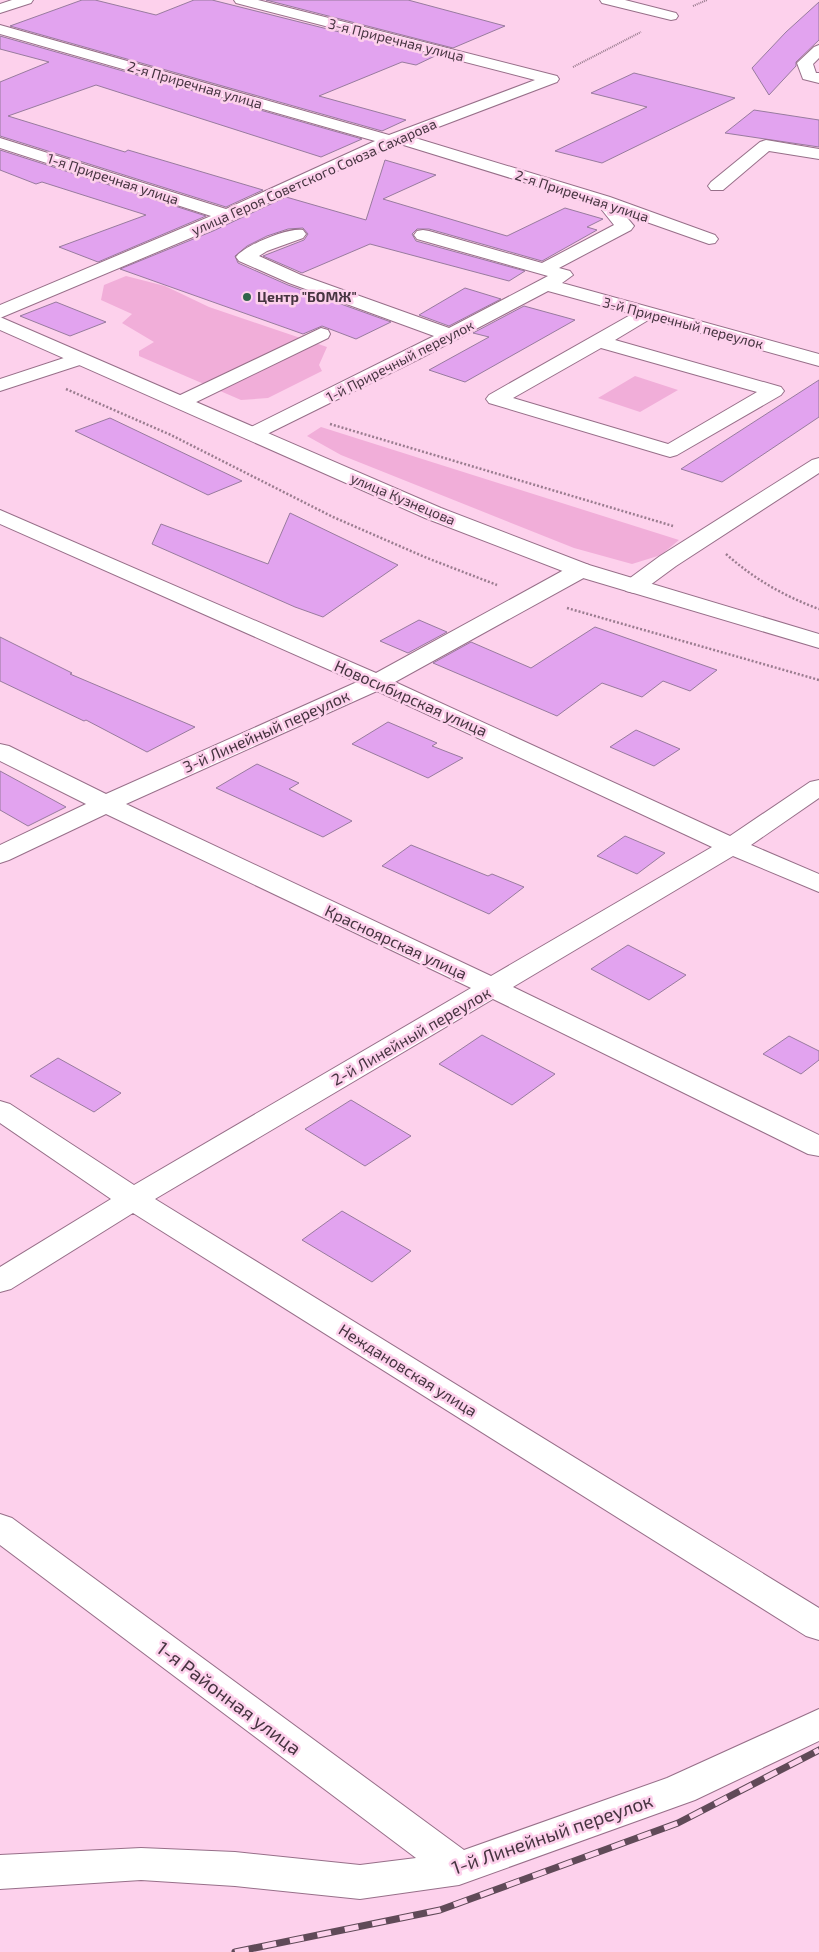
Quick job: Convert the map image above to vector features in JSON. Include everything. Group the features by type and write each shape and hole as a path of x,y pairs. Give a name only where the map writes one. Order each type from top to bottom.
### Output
{"street":[{"path":"0,9 26,0"},
{"name":"3-я Приречная улица","path":"241,0 551,80"},
{"path":"607,0 671,16"},
{"name":"2-я Приречная улица","path":"0,29 393,139 604,201 709,239"},
{"path":"819,50 805,63 810,76 819,78"},
{"name":"улица Героя Советского Союза Сахарова","path":"0,312 206,225 226,214 393,139 551,80"},
{"name":"1-я Приречная улица","path":"0,142 226,214"},
{"path":"717,186 766,145 819,154"},
{"name":"1-й Приречный переулок","path":"252,434 450,335 625,226 604,201"},
{"path":"297,234 261,247 245,257 268,265 292,278 355,299 450,335"},
{"name":"3-й Приречный переулок","path":"423,235 648,313 819,360"},
{"path":"598,341 774,391 670,452 496,399 598,341 648,313"},
{"name":"улица Кузнецова","path":"0,323 434,513 581,570 819,641"},
{"path":"181,402 321,334"},
{"path":"0,385 79,359"},
{"path":"634,586 707,536 819,464"},
{"name":"Новосибирская улица","path":"0,516 377,682 732,846 819,884"},
{"name":"3-й Линейный переулок","path":"0,855 106,804 377,682 581,570"},
{"name":"Красноярская улица","path":"0,751 106,804 493,988 819,1147"},
{"name":"2-й Линейный переулок","path":"0,1282 133,1199 732,846 819,787"},
{"name":"Неждановская улица","path":"0,1110 133,1199 819,1626"},
{"name":"1-я Районная улица","path":"0,1527 459,1868"},
{"name":"1-й Линейный переулок","path":"0,1872 141,1864 235,1869 360,1882 459,1868 681,1789 819,1724"}],"path":[{"path":"551,80 671,16 707,0"},
{"path":"64,388 171,435 333,517 427,558 530,597 819,680"},
{"path":"295,413 707,536 740,568 791,599 819,609"}],"shaded area":[{"path":"126,276 165,286 209,307 327,347 319,365 322,371 268,398 241,400 139,356 139,351 154,342 122,323 132,314 101,300 104,285"},
{"path":"635,376 678,390 640,412 598,398"},
{"path":"321,427 679,540 661,555 632,564 574,548 341,455 307,436"}],"building":[{"path":"82,0 95,0 156,15 194,0 212,0 435,56 416,65 402,62 319,96 406,120 382,131 10,26"},
{"path":"266,0 408,0 505,26 453,48"},
{"path":"819,2 819,40 796,62 796,66 769,95 752,68 786,32"},
{"path":"0,36 362,139 321,157 96,85 8,116 125,152 128,150 263,190 226,207 0,136 0,82 49,62 0,49"},
{"path":"634,73 735,98 602,163 555,151 647,107 591,93"},
{"path":"754,110 819,120 819,147 725,133"},
{"path":"0,150 206,216 98,262 59,247 146,215 42,182 36,184 0,170"},
{"path":"385,160 436,175 383,199 507,236 565,208 603,219 587,227 597,230 542,261 429,229 417,229 412,234 416,241 525,271 509,281 370,244 302,273 263,256 304,240 308,234 303,228 288,229 267,236 247,246 235,256 238,263 288,285 391,322 356,339 322,326 303,334 120,269 213,231 286,197 366,220"},
{"path":"465,288 501,299 449,326 419,315"},
{"path":"56,302 106,322 70,336 20,316"},
{"path":"524,306 575,320 465,382 429,370 489,337 473,333"},
{"path":"819,380 819,417 722,482 681,469"},
{"path":"110,418 242,481 208,495 75,431"},
{"path":"290,513 398,565 323,617 295,607 152,544 161,524 268,564"},
{"path":"419,620 447,632 408,653 380,641"},
{"path":"595,627 717,670 690,691 663,681 642,697 602,683 557,716 433,663 471,642 531,668"},
{"path":"0,637 72,673 70,674 195,727 147,752 86,720 84,721 0,681"},
{"path":"388,722 437,743 432,746 463,758 428,778 352,744"},
{"path":"636,730 680,749 654,766 610,747"},
{"path":"257,764 299,783 289,789 352,821 323,837 216,788"},
{"path":"0,771 66,807 28,826 0,810"},
{"path":"625,836 665,853 637,874 597,856"},
{"path":"411,845 488,876 492,874 524,887 489,914 382,866"},
{"path":"628,945 686,975 649,1000 591,969"},
{"path":"482,1035 555,1074 512,1105 439,1064"},
{"path":"789,1036 819,1051 819,1060 801,1074 763,1054"},
{"path":"58,1058 121,1093 94,1112 30,1076"},
{"path":"351,1100 411,1136 365,1166 305,1129"},
{"path":"342,1211 411,1251 372,1282 302,1240"}],"railway":[{"path":"235,1952 440,1910 678,1823 819,1750"}],"place":[{"name":"Центр \"БОМЖ\"","path":"247,297"}]}
